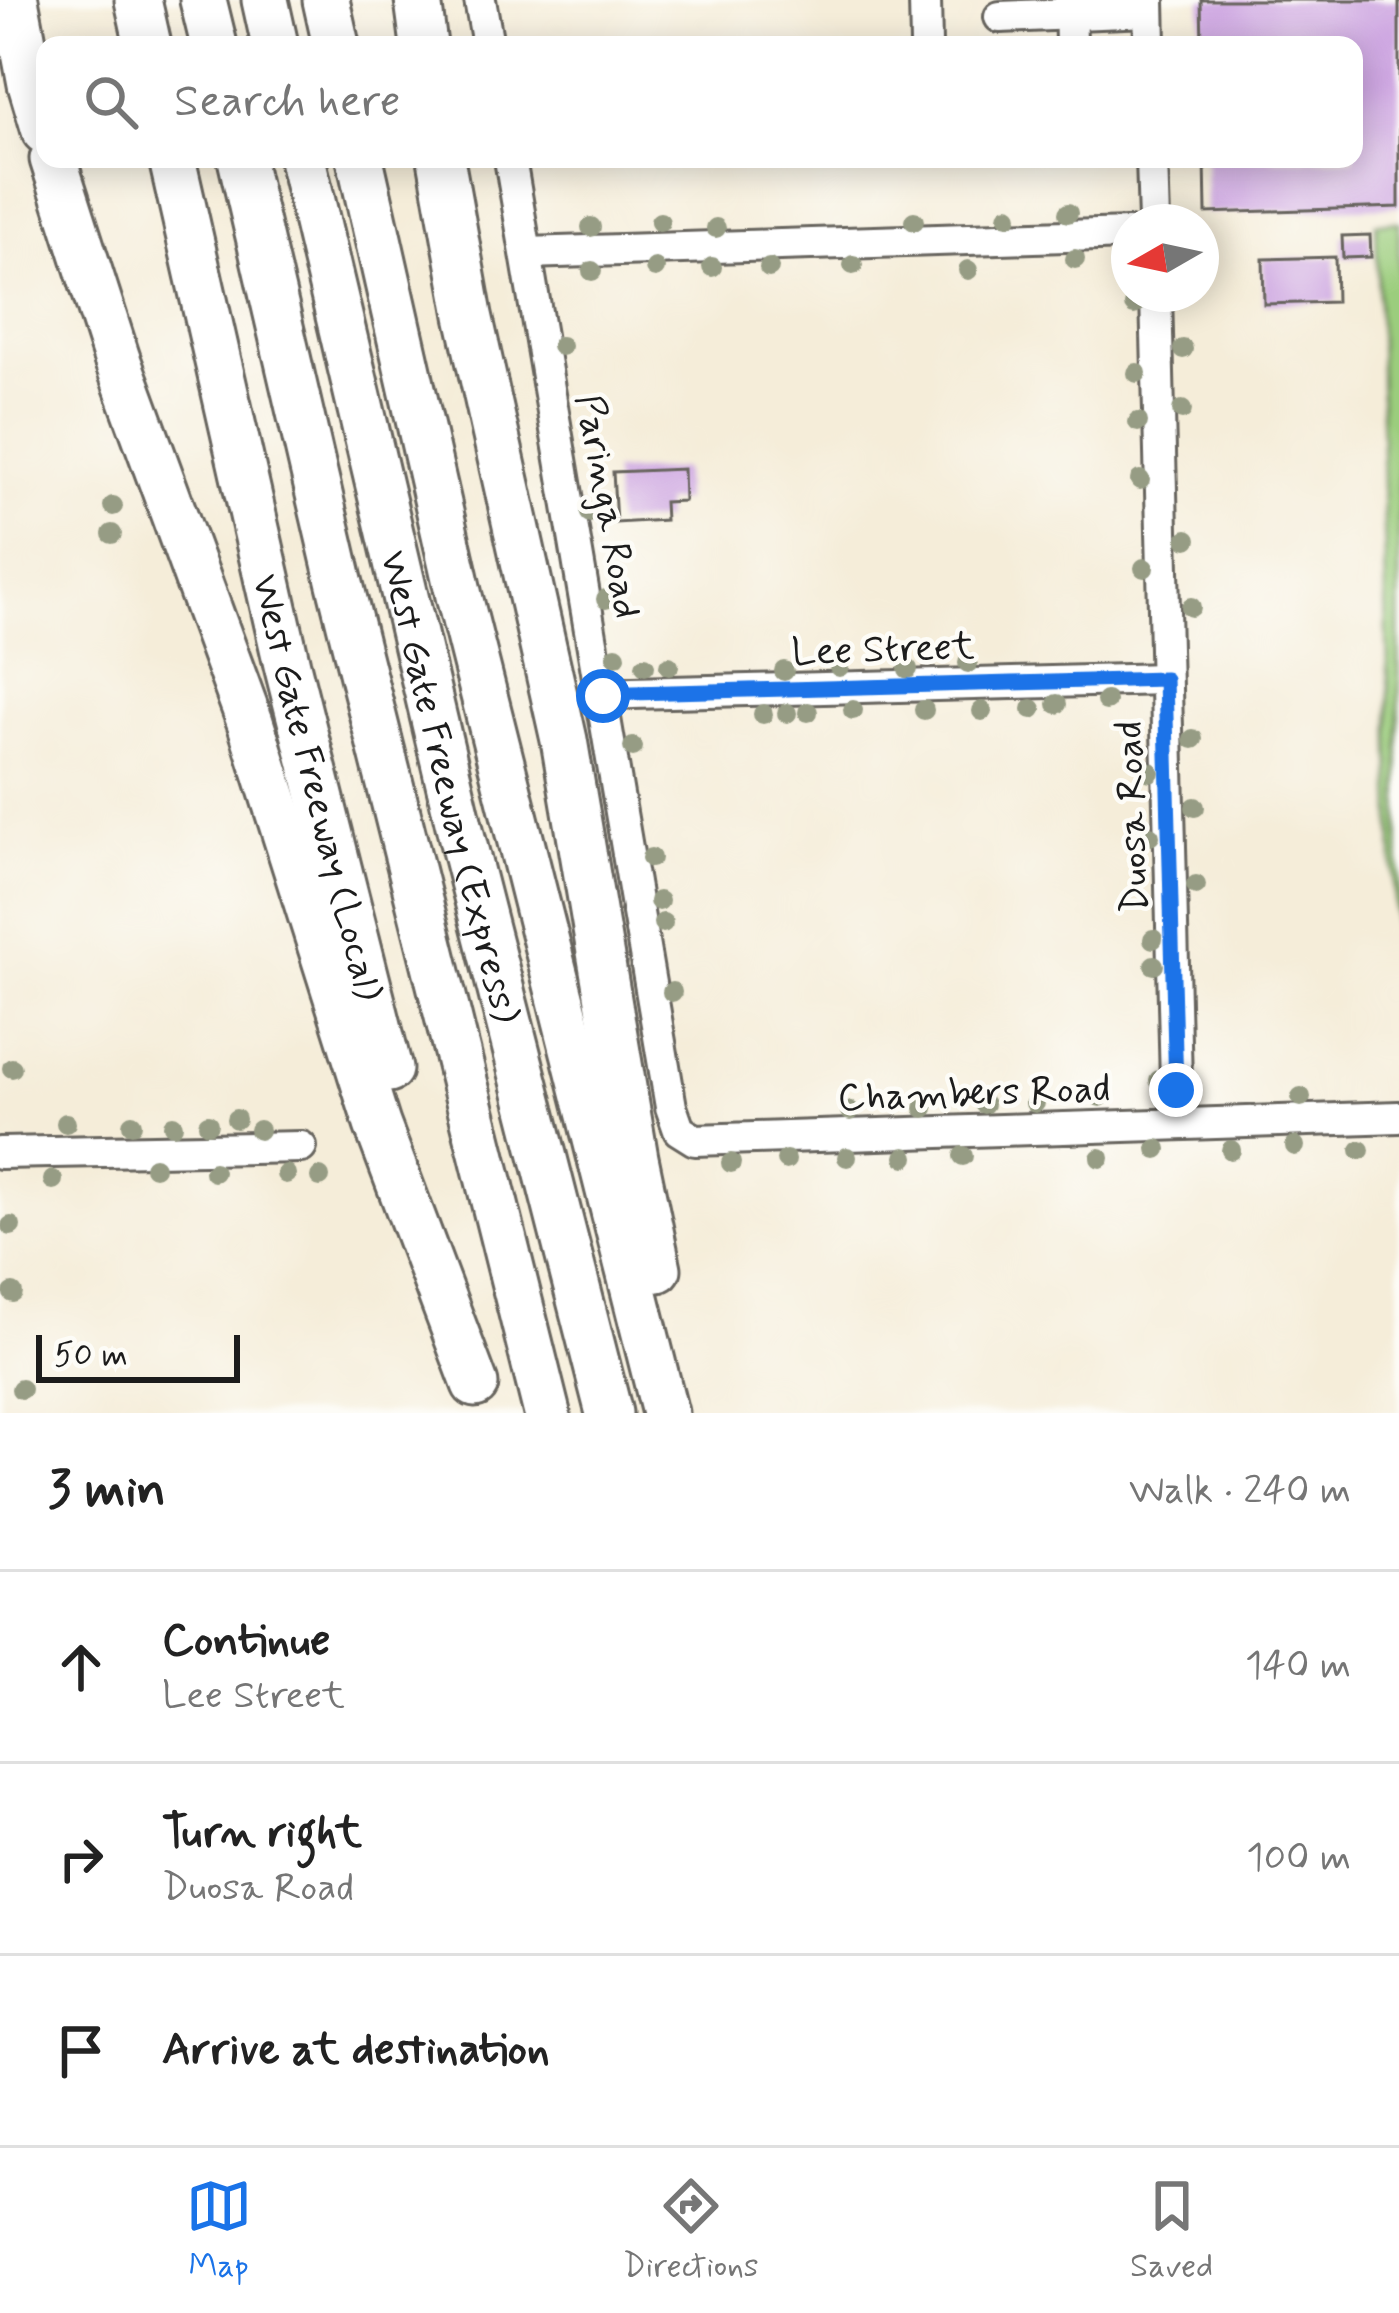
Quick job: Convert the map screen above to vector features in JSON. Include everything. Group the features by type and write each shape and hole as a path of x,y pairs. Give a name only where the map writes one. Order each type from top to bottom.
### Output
{"highway":[{"path":"15,0 36,98"},
{"path":"138,0 146,36"},
{"path":"203,0 212,36"},
{"path":"265,0 273,36"},
{"path":"326,0 334,36"},
{"path":"418,0 423,36"},
{"path":"56,168 117,359 250,722 377,1124 479,1399"},
{"name":"West Gate Freeway (Local)","path":"174,168 287,665 420,1191 479,1399"},
{"name":"West Gate Freeway (Express)","path":"243,168 362,673 547,1413"},
{"name":"West Gate Freeway (Express)","path":"304,168 457,816 609,1413"},
{"path":"362,168 459,596 665,1413"},
{"path":"443,168 469,315 563,740 635,1158 693,1413"}],"street":[{"path":"479,0 486,36"},
{"path":"925,0 926,36"},
{"path":"1000,21 1070,7 1149,5 1150,36"},
{"name":"Paringa Road","path":"512,168 673,1115 679,1130 695,1140"},
{"path":"1152,168 1153,204"},
{"path":"527,253 1111,235"},
{"name":"Duosa Road","path":"1156,312 1177,1122"},
{"name":"Lee Street","path":"603,696 1165,679"},
{"name":"Chambers Road","path":"695,1140 1399,1117"},
{"path":"0,1153 301,1147"}],"green space":[{"path":"1399,222 1399,1083 1376,223"}],"building":[{"path":"1201,0 1399,0 1399,207 1219,213 1219,204 1206,204 1205,168 1363,168 1363,36 1202,36"},
{"path":"1370,235 1371,257 1343,258 1342,236"},
{"path":"1335,257 1336,302 1264,304 1263,259"},
{"path":"683,469 684,501 664,502 665,520 616,523 613,472"}],"route":[{"path":"603,696 1165,679 1176,1090"}]}
